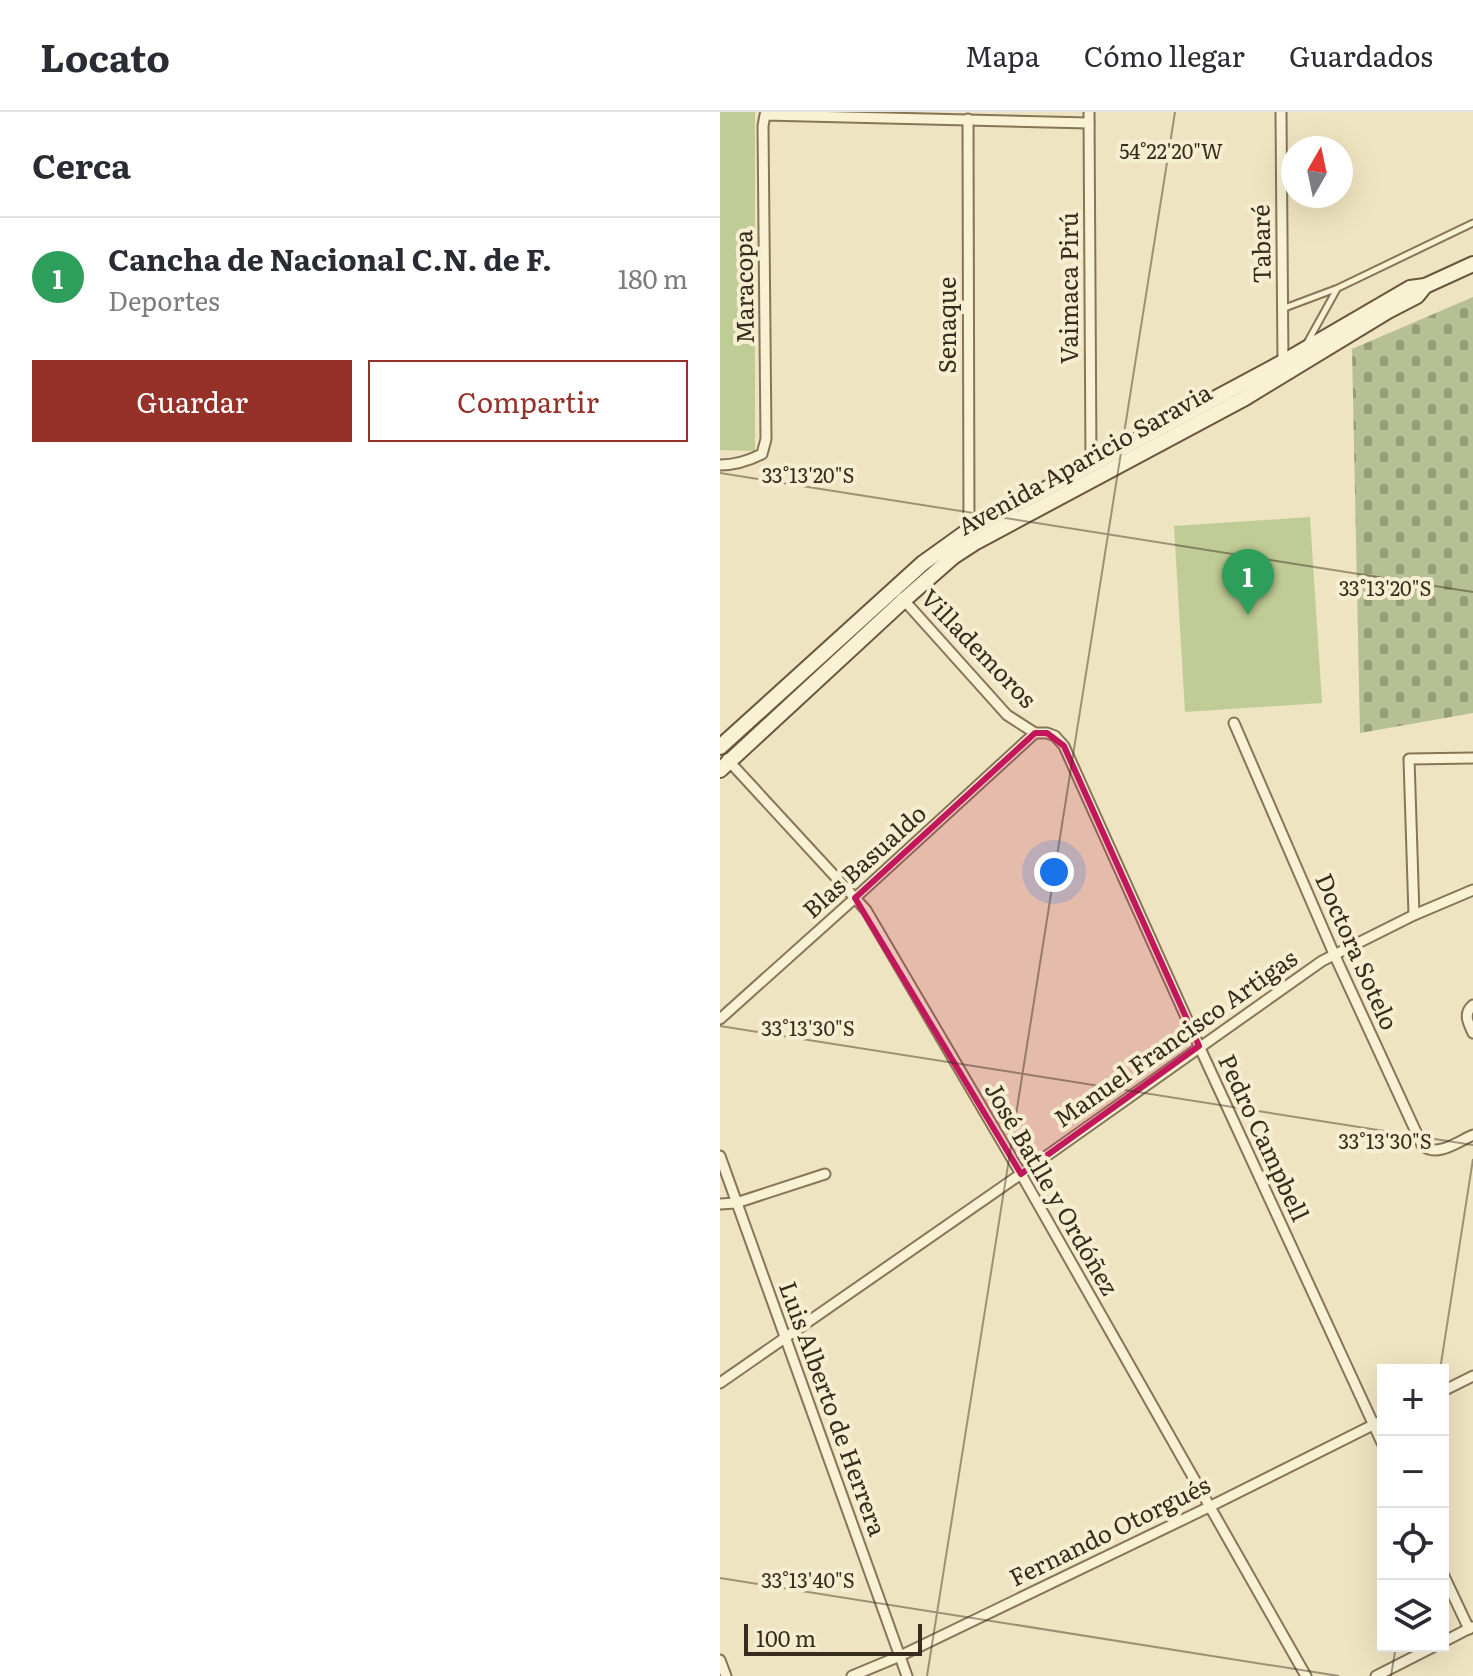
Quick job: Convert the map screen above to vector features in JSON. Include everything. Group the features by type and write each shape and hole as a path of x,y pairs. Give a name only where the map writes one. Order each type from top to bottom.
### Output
{"street":[{"name":"Tabaré","path":"1281,112 1283,369"},
{"path":"861,114 968,119 1089,117"},
{"name":"Maracopa","path":"720,465 734,465 762,454 766,439 765,115 861,114"},
{"name":"Vaimaca Pirú","path":"1089,117 1091,463"},
{"name":"Senaque","path":"968,119 969,530"},
{"name":"Avenida Aparicio Saravia","path":"949,552 976,542 1245,398 1302,351 1397,295 1473,264"},
{"name":"Avenida Aparicio Saravia","path":"722,757 949,552 969,530 1091,463 1283,369 1417,296 1425,286"},
{"name":"Villademoros","path":"899,595 1007,715 1035,733"},
{"name":"Doctora Sotelo","path":"1234,723 1334,954 1422,1145 1427,1149 1440,1150 1473,1135"},
{"name":"Blas Basualdo","path":"720,1019 1035,733"},
{"name":"Pedro Campbell","path":"1035,733 1055,736 1064,746 1199,1046 1377,1420"},
{"name":"José Batlle y Ordóñez","path":"722,757 866,910 1021,1174 1306,1676"},
{"path":"1414,915 1409,759 1473,758"},
{"name":"Manuel Francisco Artigas","path":"720,1383 1309,969 1414,915 1473,890"},
{"path":"1473,1005 1468,1009 1467,1021 1473,1033"},
{"name":"Luis Alberto de Herrera","path":"720,1156 907,1676"},
{"path":"720,1204 736,1203 825,1174"},
{"path":"1449,1388 1473,1376"},
{"name":"Fernando Otorgués","path":"852,1676 900,1656 1209,1507 1377,1423"},
{"path":"1446,1580 1471,1628 1449,1639"},
{"path":"1376,1676 1423,1652"},
{"path":"720,1660 726,1676"}],"lane":[{"path":"1282,309 1338,288 1473,223"},
{"path":"1302,351 1338,288"}],"highlighted area":[{"path":"1035,733 1047,733 1064,746 1199,1046 1021,1174 855,898"}],"green space":[{"path":"720,112 755,112 755,451 720,450"},
{"path":"1473,297 1473,713 1360,733 1352,349"},
{"path":"1310,517 1322,703 1185,712 1174,526"}],"place":[{"name":"Cancha de Nacional C.N. de F.","path":"1248,615"}]}
